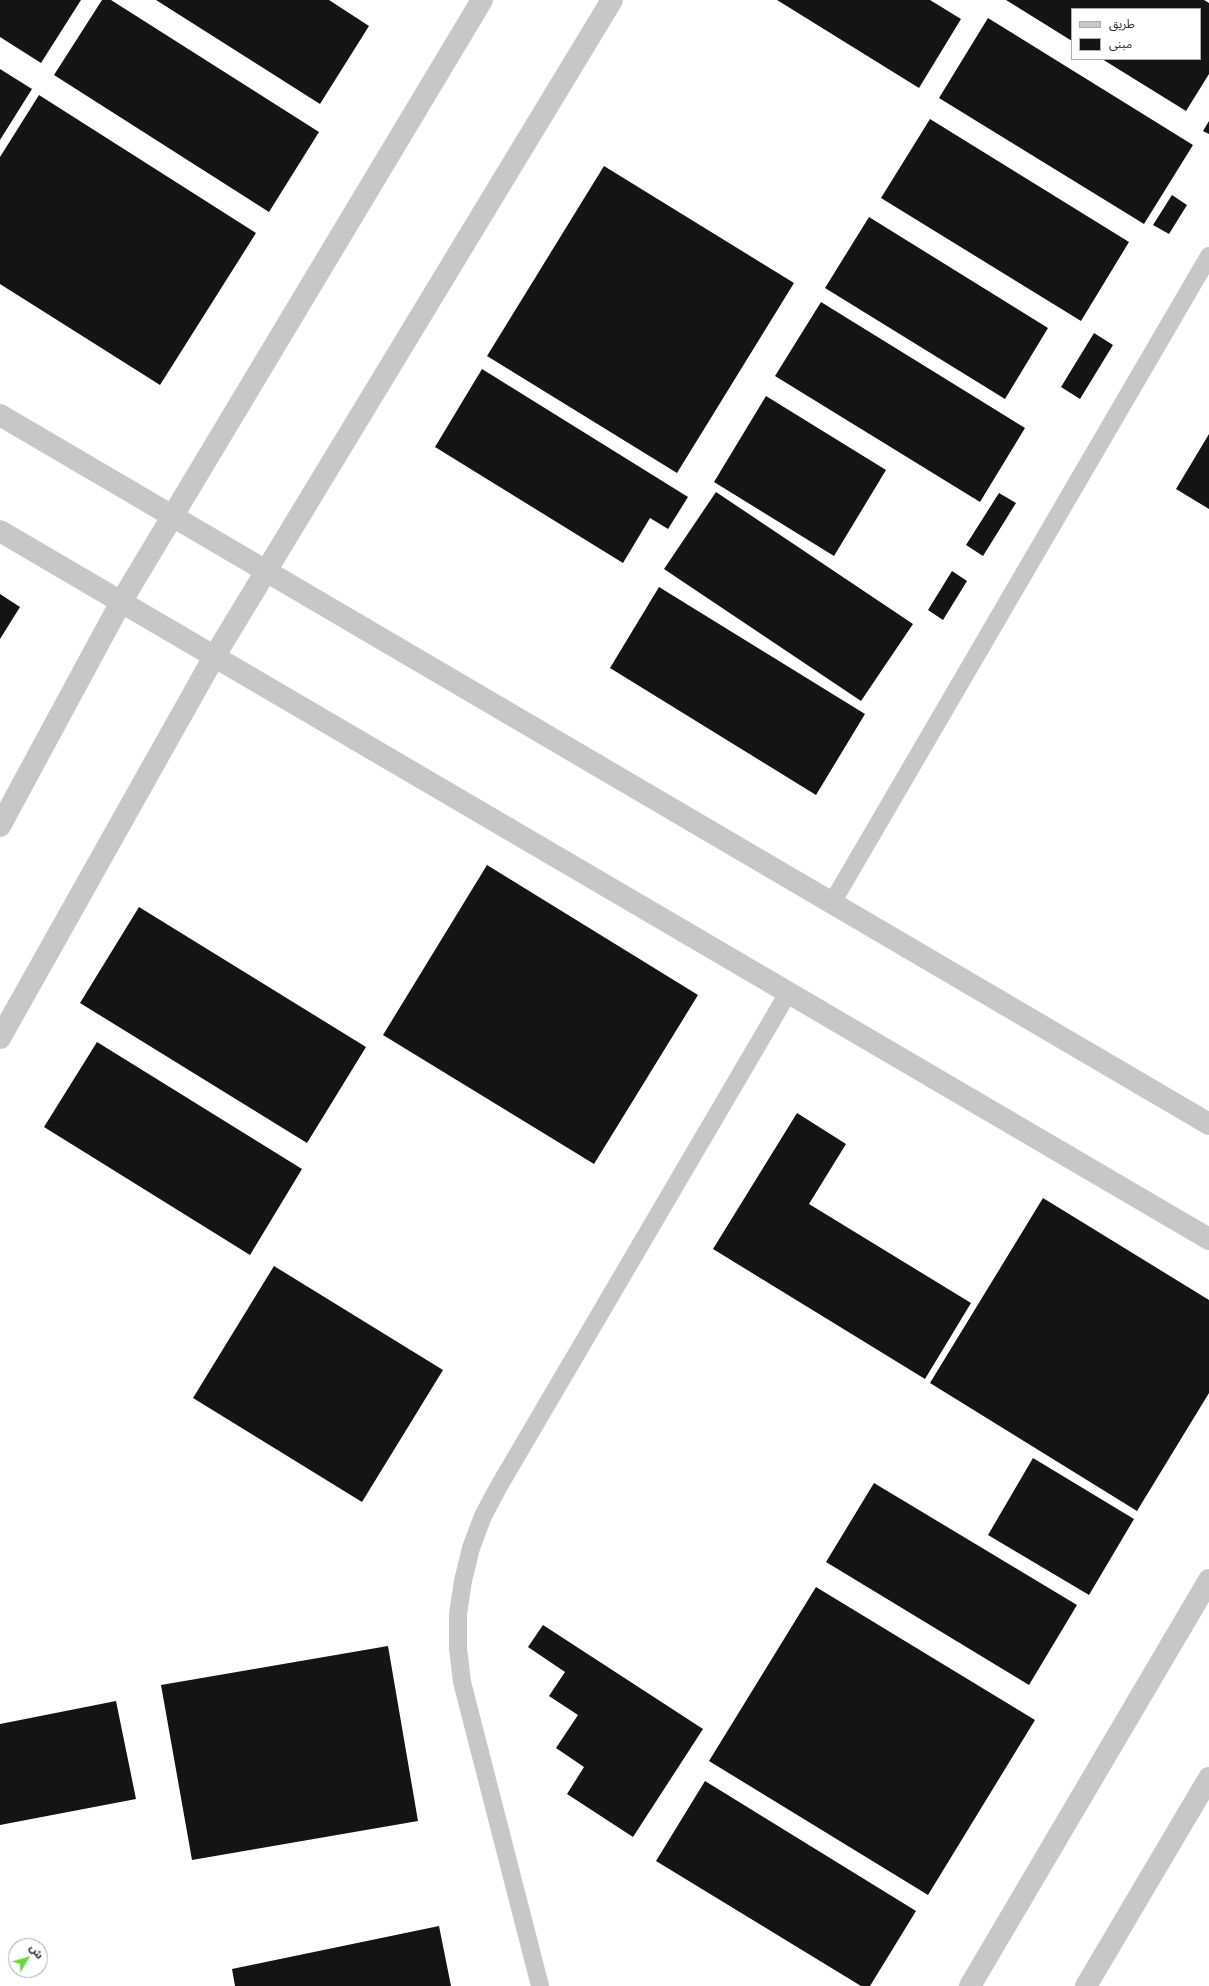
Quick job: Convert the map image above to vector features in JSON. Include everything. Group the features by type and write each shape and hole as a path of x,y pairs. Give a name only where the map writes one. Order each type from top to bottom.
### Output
{"street":[{"path":"0,826 121,602 174,517 482,0"},
{"path":"0,1038 214,657 612,0"},
{"path":"0,415 1209,1124"},
{"path":"0,531 1209,1239"},
{"path":"970,1986 1209,1580"},
{"path":"1086,1986 1209,1778"}],"lane":[{"path":"832,903 1209,256"},
{"path":"540,1986 462,1682 458,1648 458,1614 463,1580 469,1554 483,1516 499,1486 788,992"}],"building":[{"path":"0,0 81,0 41,63 0,37"},
{"path":"102,0 111,0 319,132 269,212 54,75"},
{"path":"156,0 329,0 369,26 320,104"},
{"path":"777,0 930,0 961,19 919,88"},
{"path":"1006,0 1204,0 1209,3 1209,74 1186,111 1104,60 1201,60 1201,8 1071,8 1071,40"},
{"path":"988,18 1193,145 1144,224 939,98"},
{"path":"0,69 32,89 0,140"},
{"path":"39,95 256,233 160,385 0,284 0,157"},
{"path":"930,119 1129,242 1081,321 881,198"},
{"path":"1209,121 1209,134 1203,131"},
{"path":"604,166 794,283 677,473 487,356"},
{"path":"1172,195 1187,205 1169,234 1153,225"},
{"path":"869,217 1048,328 1005,399 825,288"},
{"path":"821,302 1025,428 980,502 775,376"},
{"path":"1094,333 1113,345 1080,399 1061,387"},
{"path":"482,369 688,497 668,529 650,518 623,563 435,447"},
{"path":"766,396 886,470 834,556 714,482"},
{"path":"1209,434 1209,509 1176,489"},
{"path":"716,492 913,624 861,701 664,569"},
{"path":"999,493 1016,503 983,556 966,545"},
{"path":"952,571 967,581 943,620 928,610"},
{"path":"659,587 865,714 816,795 610,668"},
{"path":"0,594 20,607 0,639"},
{"path":"487,865 698,995 594,1164 383,1035"},
{"path":"139,907 366,1047 307,1143 80,1003"},
{"path":"97,1042 302,1169 250,1255 44,1127"},
{"path":"797,1113 846,1144 809,1204 971,1303 925,1379 713,1249"},
{"path":"1043,1198 1209,1300 1209,1393 1137,1511 930,1383"},
{"path":"274,1266 443,1370 362,1502 193,1398"},
{"path":"1033,1458 1134,1519 1089,1595 988,1535"},
{"path":"874,1483 1077,1605 1029,1685 826,1562"},
{"path":"816,1587 1035,1720 928,1895 709,1761"},
{"path":"543,1625 703,1729 633,1837 567,1794 584,1767 556,1748 578,1715 549,1696 565,1672 528,1647"},
{"path":"388,1646 418,1821 192,1860 161,1685"},
{"path":"116,1701 136,1799 0,1825 0,1724"},
{"path":"705,1781 916,1911 870,1986 861,1986 656,1861"},
{"path":"439,1926 451,1986 235,1986 232,1969"}]}
